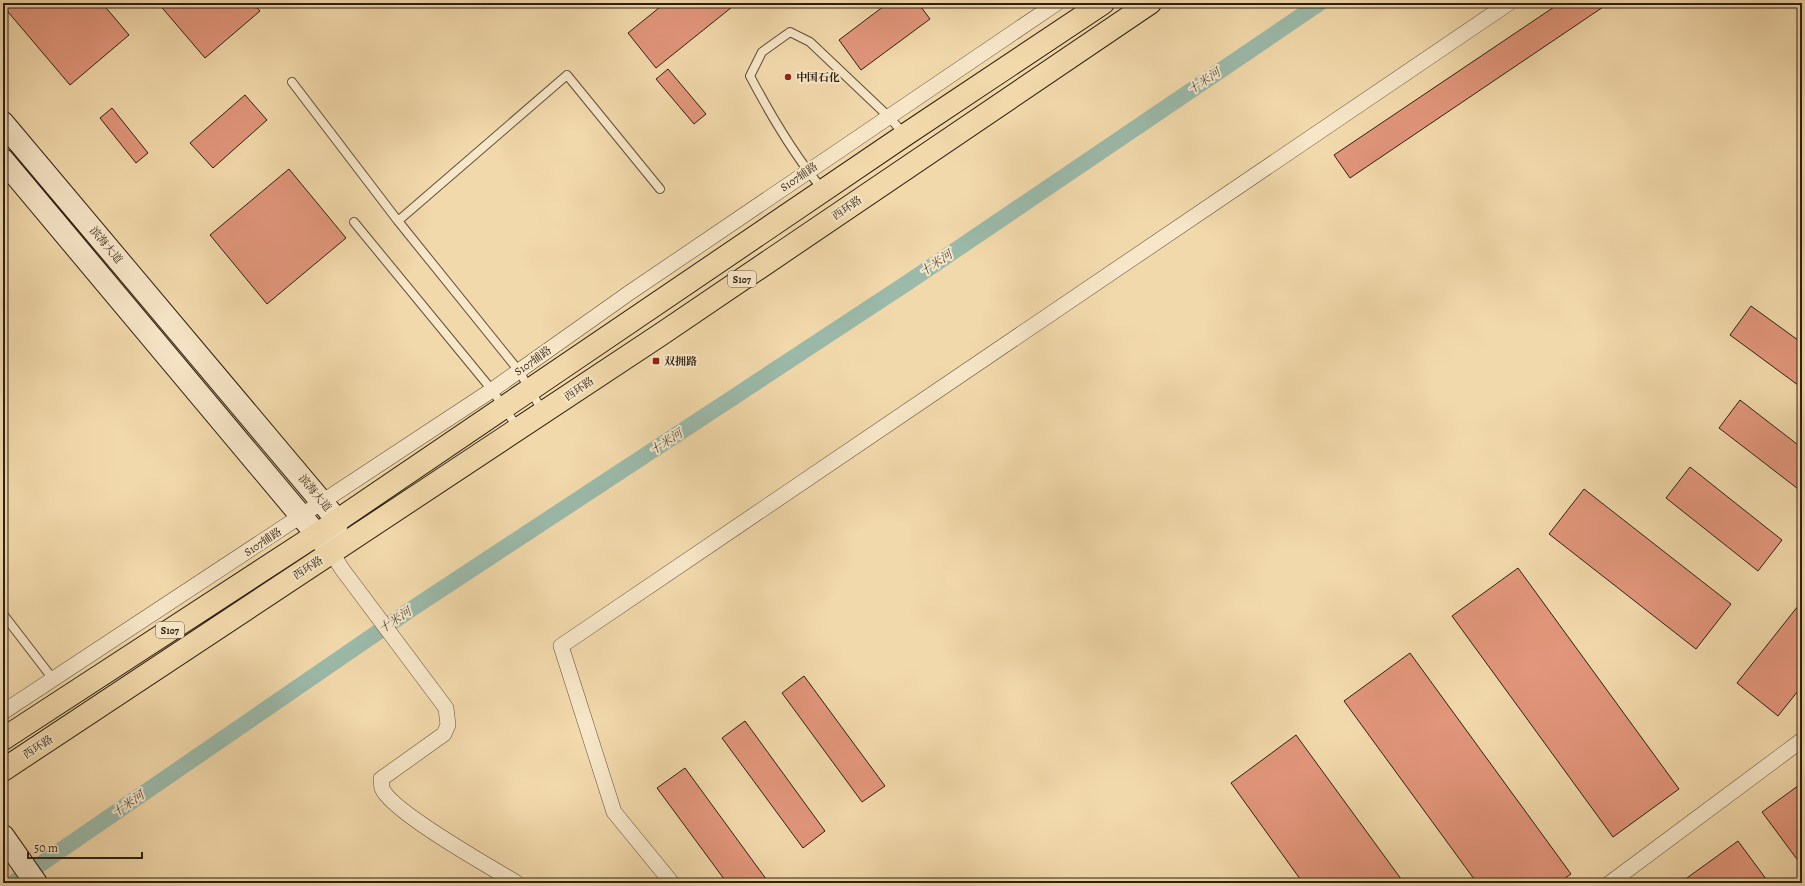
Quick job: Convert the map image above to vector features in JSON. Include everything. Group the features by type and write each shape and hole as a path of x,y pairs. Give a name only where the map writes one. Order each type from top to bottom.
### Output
{"highway":[{"name":"S107","path":"3,739 316,535 498,398 824,190 1103,3"},
{"name":"西环路","path":"3,770 544,412 1150,3"}],"main road":[{"name":"滨海大道","path":"3,122 337,520 332,553"},
{"path":"3,160 332,553"},
{"path":"3,836 36,883"},
{"path":"3,858 20,883"}],"street":[{"name":"S107辅路","path":"524,381 629,293 1057,3"},
{"path":"672,883 614,812 561,646 1509,3"},
{"name":"S107辅路","path":"3,712 323,503 498,398"},
{"path":"332,553 358,591 446,708 448,725 444,734 382,779 382,788 392,802 410,817 517,883"},
{"path":"1610,883 1802,740"}],"lane":[{"path":"824,190 808,171 771,116 750,76 762,52 790,32 810,42 889,117 905,135"},
{"path":"398,220 567,75 660,189"},
{"path":"292,82 524,381 544,412"},
{"path":"354,222 498,398 519,428"},
{"path":"3,614 53,679"}],"building":[{"path":"3,3 102,3 129,35 70,85 3,6"},
{"path":"158,3 253,3 260,11 205,58"},
{"path":"665,3 737,3 656,68 628,33"},
{"path":"888,3 918,3 930,19 861,70 839,40"},
{"path":"1560,3 1609,3 1350,178 1334,155"},
{"path":"668,69 706,114 694,124 656,79"},
{"path":"245,95 267,120 213,168 190,143"},
{"path":"112,108 148,153 136,163 100,118"},
{"path":"289,169 346,238 267,304 210,235"},
{"path":"1751,306 1802,343 1802,388 1730,335"},
{"path":"1740,400 1802,448 1802,492 1719,428"},
{"path":"1690,467 1782,540 1758,571 1666,498"},
{"path":"1584,489 1731,604 1696,649 1549,534"},
{"path":"1518,568 1679,789 1613,837 1452,616"},
{"path":"1802,601 1802,686 1778,716 1737,683"},
{"path":"1410,653 1571,874 1558,883 1477,883 1344,701"},
{"path":"804,676 885,786 862,802 782,693"},
{"path":"745,721 825,831 803,848 722,738"},
{"path":"1296,735 1404,883 1303,883 1231,783"},
{"path":"685,768 769,883 727,883 657,788"},
{"path":"1802,783 1802,866 1762,812"},
{"path":"1738,841 1769,883 1680,883"}],"waterway":[{"name":"十米河","path":"13,883 413,608 910,281 1320,3"}],"place":[{"name":"中国石化","path":"788,77"},
{"name":"双拥路","path":"656,361"}]}
